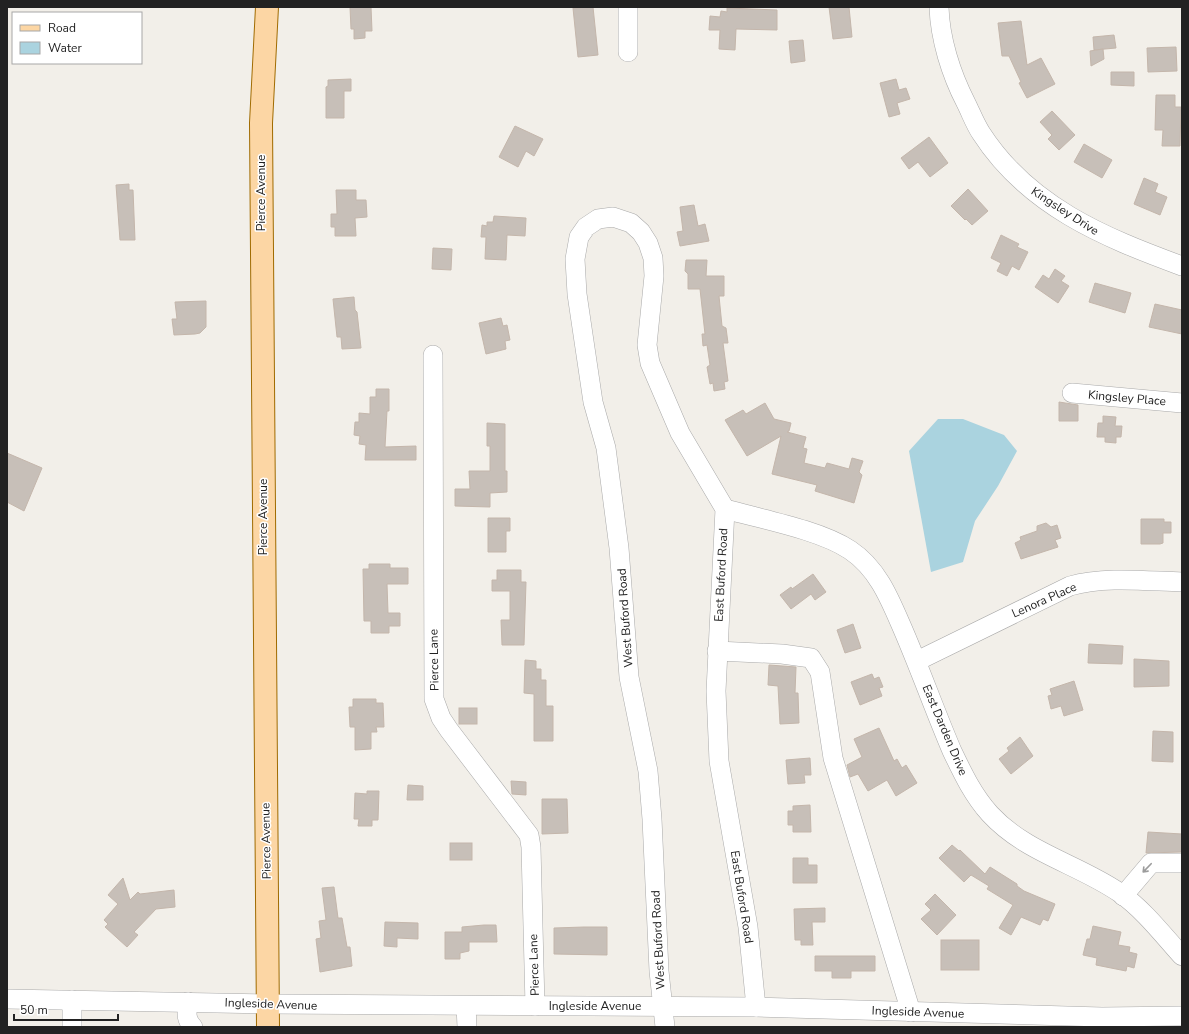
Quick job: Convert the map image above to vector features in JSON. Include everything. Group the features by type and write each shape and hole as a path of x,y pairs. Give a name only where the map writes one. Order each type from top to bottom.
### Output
{"main road":[{"name":"Pierce Avenue","path":"267,7 261,123 268,1027"}],"street":[{"path":"628,7 628,52"},
{"name":"Kingsley Drive","path":"939,7 945,44 958,87 980,132 1017,178 1046,201 1094,231 1182,266"},
{"name":"West Buford Road","path":"665,1027 659,971 652,818 648,771 629,677 619,548 607,456 593,402 577,294 575,259 579,237 586,227 598,219 613,217 631,223 641,232 648,243 653,258 654,276 647,345 650,364 680,433 725,509"},
{"name":"Pierce Lane","path":"433,355 434,699 441,718 448,730 529,835 531,847 535,1006"},
{"name":"Kingsley Place","path":"1072,393 1182,403"},
{"name":"East Buford Road","path":"725,509 716,691 719,761 748,927 756,1008"},
{"name":"East Darden Drive","path":"725,509 818,535 850,550 868,564 884,586 917,661 947,739 975,797 990,815 1006,830 1026,843 1087,874 1123,896 1148,919 1182,956"},
{"name":"Lenora Place","path":"917,661 1070,586 1110,581 1182,582"},
{"path":"718,652 782,654 811,658 820,672 833,758 912,1012"},
{"path":"1123,896 1151,863 1182,863"},
{"name":"Ingleside Avenue","path":"7,999 268,1004 756,1008 912,1012 1003,1021 1054,1022 1137,1022 1182,1016"},
{"path":"72,1000 72,1027"},
{"path":"188,1002 186,1015 188,1023 192,1027"},
{"path":"466,1006 468,1027"}],"water":[{"path":"938,419 963,419 1004,435 1017,451 998,486 975,521 963,562 931,572 909,451"}],"building":[{"path":"350,7 371,7 372,31 365,31 365,38 354,39 354,29 351,29"},
{"path":"593,7 598,55 578,57 573,8"},
{"path":"829,7 849,7 852,37 833,39"},
{"path":"727,8 777,10 777,30 736,29 735,50 719,49 720,30 709,30 710,16 720,17 721,11 727,12"},
{"path":"1021,21 1027,65 1041,58 1055,84 1027,98 1019,83 1021,82 1009,56 1002,56 998,23"},
{"path":"1114,35 1116,48 1094,50 1093,37"},
{"path":"803,40 805,61 791,63 789,41"},
{"path":"1176,47 1177,71 1148,72 1147,48"},
{"path":"1103,49 1104,59 1091,66 1090,51"},
{"path":"1111,72 1134,72 1134,86 1111,85"},
{"path":"351,79 351,91 344,91 344,118 326,118 326,87 328,86 328,80"},
{"path":"896,79 899,90 906,88 910,99 897,103 900,114 889,117 880,83"},
{"path":"1156,95 1175,95 1175,107 1181,107 1180,146 1162,146 1163,130 1155,130"},
{"path":"1052,111 1075,135 1059,150 1048,139 1052,135 1040,122"},
{"path":"515,126 543,139 534,156 526,151 518,167 499,157"},
{"path":"929,137 948,163 930,177 918,162 909,169 901,158"},
{"path":"1084,144 1112,160 1102,178 1074,162"},
{"path":"1144,178 1158,184 1155,192 1167,197 1160,215 1134,204"},
{"path":"129,184 129,190 133,190 135,240 120,240 116,185"},
{"path":"968,189 988,211 972,225 951,206"},
{"path":"336,190 356,190 356,200 366,200 367,217 355,218 356,236 335,236 335,227 331,227 331,214 337,214"},
{"path":"694,205 698,226 705,224 709,241 680,246 677,232 683,231 680,207"},
{"path":"494,216 526,218 525,236 507,235 506,260 485,259 486,237 481,237 482,225 487,226 487,222 493,222"},
{"path":"1001,235 1019,244 1017,247 1028,252 1019,270 1012,266 1007,276 997,271 1001,263 991,258"},
{"path":"433,248 452,249 451,270 432,269"},
{"path":"686,260 707,260 706,276 724,276 724,296 719,296 722,326 726,328 728,343 723,343 728,381 724,382 725,389 714,391 713,383 710,384 707,367 710,365 707,345 703,346 702,334 705,334 700,289 688,289 688,274 685,271"},
{"path":"1055,269 1065,276 1061,281 1069,286 1058,303 1035,287 1043,275 1049,279"},
{"path":"1095,283 1131,293 1125,313 1089,302"},
{"path":"354,297 361,348 342,349 341,337 337,337 333,299"},
{"path":"206,301 206,327 200,333 174,335 172,319 177,319 175,302"},
{"path":"1155,304 1182,310 1182,334 1149,327"},
{"path":"501,318 503,326 507,325 510,340 505,341 506,349 486,354 479,323"},
{"path":"376,389 389,389 389,411 387,411 385,447 416,446 416,460 365,460 366,445 359,444 360,436 354,435 355,422 359,422 359,413 370,414 370,397 376,397"},
{"path":"1059,402 1078,405 1078,421 1059,421"},
{"path":"765,403 774,419 791,423 789,431 787,432 806,437 803,448 807,449 804,463 825,468 827,463 849,469 852,458 863,461 859,472 862,475 854,503 815,491 817,485 772,474 781,436 747,456 725,420 743,410 746,414"},
{"path":"1103,416 1116,417 1115,426 1122,426 1121,437 1116,437 1116,443 1105,442 1105,437 1097,437 1098,423 1103,423"},
{"path":"487,423 505,424 505,471 507,471 507,492 490,493 490,507 455,506 455,489 470,489 469,471 490,471 490,446 487,446"},
{"path":"7,453 42,468 24,511 7,502"},
{"path":"488,518 510,518 510,531 506,531 506,552 488,552"},
{"path":"1141,519 1164,519 1164,522 1171,522 1171,533 1163,533 1163,543 1141,544"},
{"path":"1046,523 1051,527 1057,525 1061,538 1055,540 1058,547 1021,559 1015,543 1021,540 1020,537 1037,531 1037,526"},
{"path":"369,564 390,564 390,568 408,568 408,584 387,584 388,613 400,613 400,626 389,626 389,633 371,633 371,621 364,621 363,569 369,569"},
{"path":"497,570 521,570 521,582 526,582 524,645 502,645 501,620 510,620 510,591 492,591 492,580 497,580"},
{"path":"813,574 826,592 815,600 811,594 791,609 780,595 791,587 792,589"},
{"path":"853,624 861,648 845,653 837,630"},
{"path":"1089,644 1123,646 1122,664 1088,663"},
{"path":"1134,659 1169,661 1169,686 1134,687"},
{"path":"525,660 536,661 536,669 541,669 541,680 546,680 546,706 553,706 553,741 534,741 534,694 524,693"},
{"path":"769,665 796,667 795,693 798,693 799,723 780,724 778,686 768,685"},
{"path":"872,674 874,679 879,677 883,687 879,688 882,696 860,705 851,682"},
{"path":"1074,681 1083,710 1064,716 1061,706 1051,709 1048,696 1052,695 1050,689"},
{"path":"353,699 376,699 376,703 383,703 384,727 376,727 377,732 371,732 371,749 355,750 355,727 350,727 349,707 353,707"},
{"path":"459,708 477,708 477,724 459,724"},
{"path":"879,728 894,761 897,759 902,768 906,765 917,783 896,796 887,780 868,791 858,774 850,777 847,765 862,757 854,739"},
{"path":"1153,731 1173,732 1173,762 1152,761"},
{"path":"1020,737 1033,756 1011,774 999,759 1009,751 1007,748"},
{"path":"810,758 811,775 804,775 805,783 788,784 786,760"},
{"path":"511,781 526,782 526,795 512,794"},
{"path":"408,785 423,786 423,800 407,800"},
{"path":"367,791 379,791 378,820 372,820 372,826 358,826 359,819 354,819 355,793 367,794"},
{"path":"542,799 567,799 568,833 542,834"},
{"path":"810,805 811,832 793,832 793,825 788,825 788,811 793,811 793,806"},
{"path":"1148,832 1182,834 1182,852 1146,853"},
{"path":"450,843 472,843 472,860 450,860"},
{"path":"952,845 959,851 960,850 985,874 990,867 1017,884 1017,886 1024,891 1055,904 1048,921 1043,919 1040,925 1021,917 1011,935 999,928 1013,905 987,889 989,886 971,875 964,882 939,858"},
{"path":"793,858 808,858 808,865 817,865 817,883 793,883"},
{"path":"123,878 130,900 138,892 140,894 174,890 175,907 156,909 134,932 138,935 127,947 105,927 108,924 104,920 118,904 108,895"},
{"path":"334,887 338,918 342,918 347,947 350,947 352,966 320,972 316,939 321,938 319,921 326,920 322,888"},
{"path":"935,894 956,915 937,935 921,919 931,910 925,904"},
{"path":"825,908 825,922 812,922 813,945 801,945 801,940 795,940 794,909"},
{"path":"385,922 418,923 418,939 397,938 397,947 384,946"},
{"path":"496,925 497,942 469,942 469,951 460,953 460,959 445,959 445,932 462,932 462,927"},
{"path":"1093,926 1121,932 1118,945 1130,947 1129,952 1137,954 1134,968 1127,966 1126,971 1096,965 1097,958 1083,955 1087,939 1090,939"},
{"path":"607,927 607,955 554,954 554,928"},
{"path":"941,940 979,940 979,970 941,970"},
{"path":"815,956 875,956 875,971 851,971 851,978 832,978 832,971 815,971"}]}
